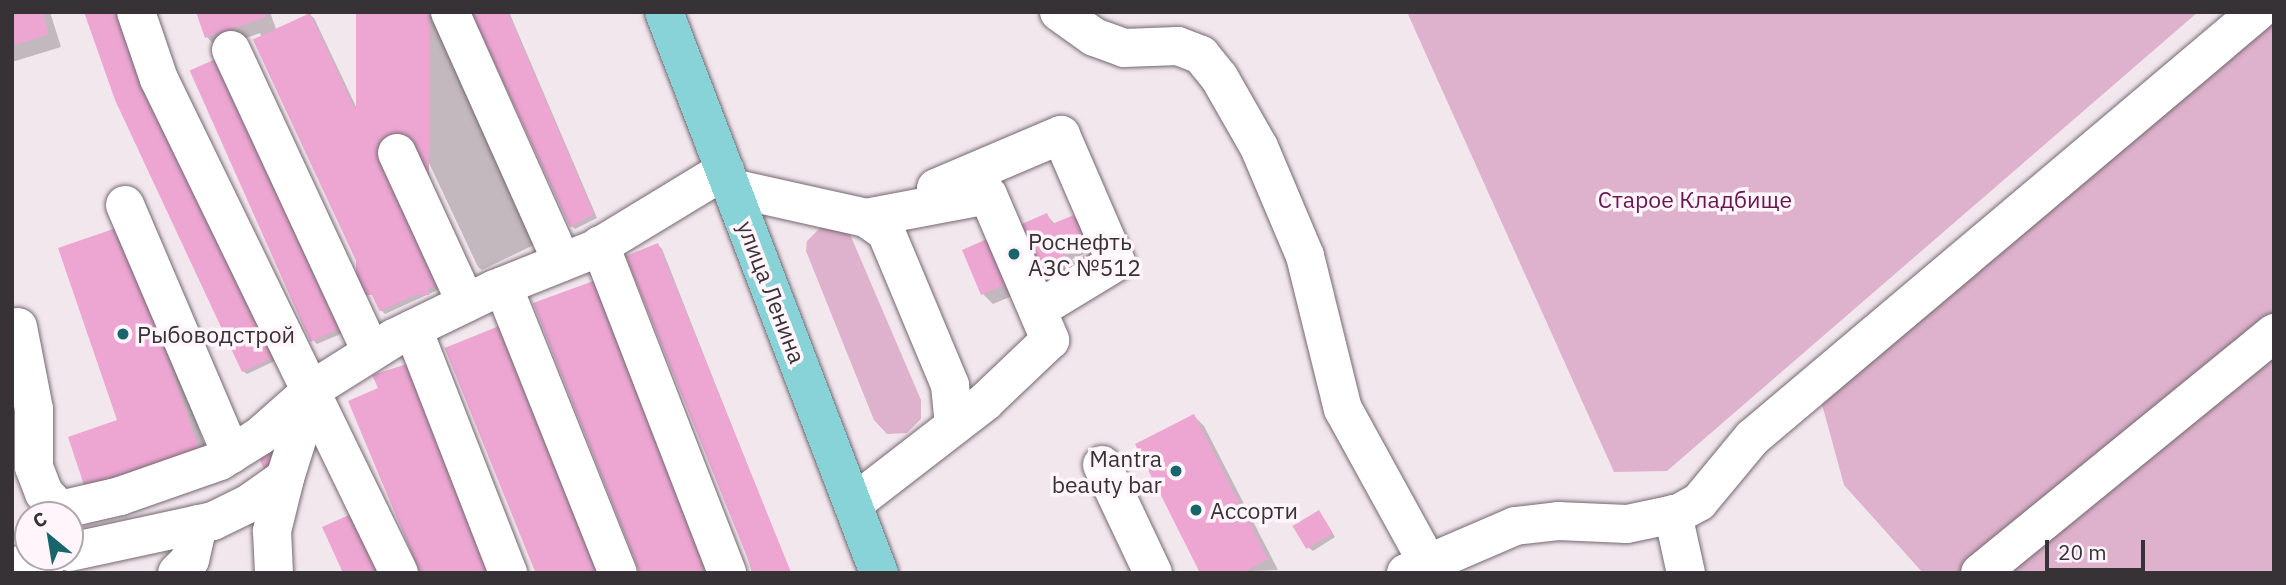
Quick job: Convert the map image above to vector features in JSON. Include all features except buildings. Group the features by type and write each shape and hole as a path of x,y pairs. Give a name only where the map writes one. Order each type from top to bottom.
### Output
{"main road":[{"name":"улица Ленина","path":"664,12 879,573"}],"lane":[{"path":"136,12 159,79 313,388 399,573"},
{"path":"450,12 562,262"},
{"path":"1059,12 1094,37 1124,48 1178,46 1201,55 1219,77 1259,147 1306,256 1343,409 1416,567 1514,526 1558,521 1627,523 1673,514 1699,502 1752,438 2258,12"},
{"path":"231,50 371,352"},
{"path":"866,218 1061,135 1116,262 1037,310"},
{"path":"397,153 466,303"},
{"path":"18,327 34,409 34,467 44,493 60,510 120,496 231,454 260,436 313,388 371,352 466,303 600,245 729,179 866,218 886,232 950,386 954,426"},
{"path":"853,504 954,426 1050,340 988,195 866,218"},
{"path":"125,205 231,454"},
{"path":"600,245 727,573"},
{"path":"503,286 618,573"},
{"path":"413,329 508,573"},
{"path":"1980,573 2274,333"},
{"path":"274,573 272,531 285,478 313,388"},
{"path":"1102,466 1153,573"},
{"path":"84,549 198,524 248,505 285,478"},
{"path":"1673,514 1686,573"},
{"path":"177,573 190,560 198,524"}],"green space":[{"name":"Старое Кладбище","path":"1407,12 2198,12 1667,471 1614,472"},
{"path":"2274,12 2274,573 1923,573 1844,485 1820,397"},
{"path":"821,227 849,232 921,400 921,419 907,433 887,434 874,420 806,251 807,241"}],"place":[{"name":"Роснефть АЗС №512","path":"1014,254"},
{"name":"Рыбоводстрой","path":"123,334"},
{"name":"Mantra beauty bar","path":"1176,471"},
{"name":"Ассорти","path":"1196,510"}]}
